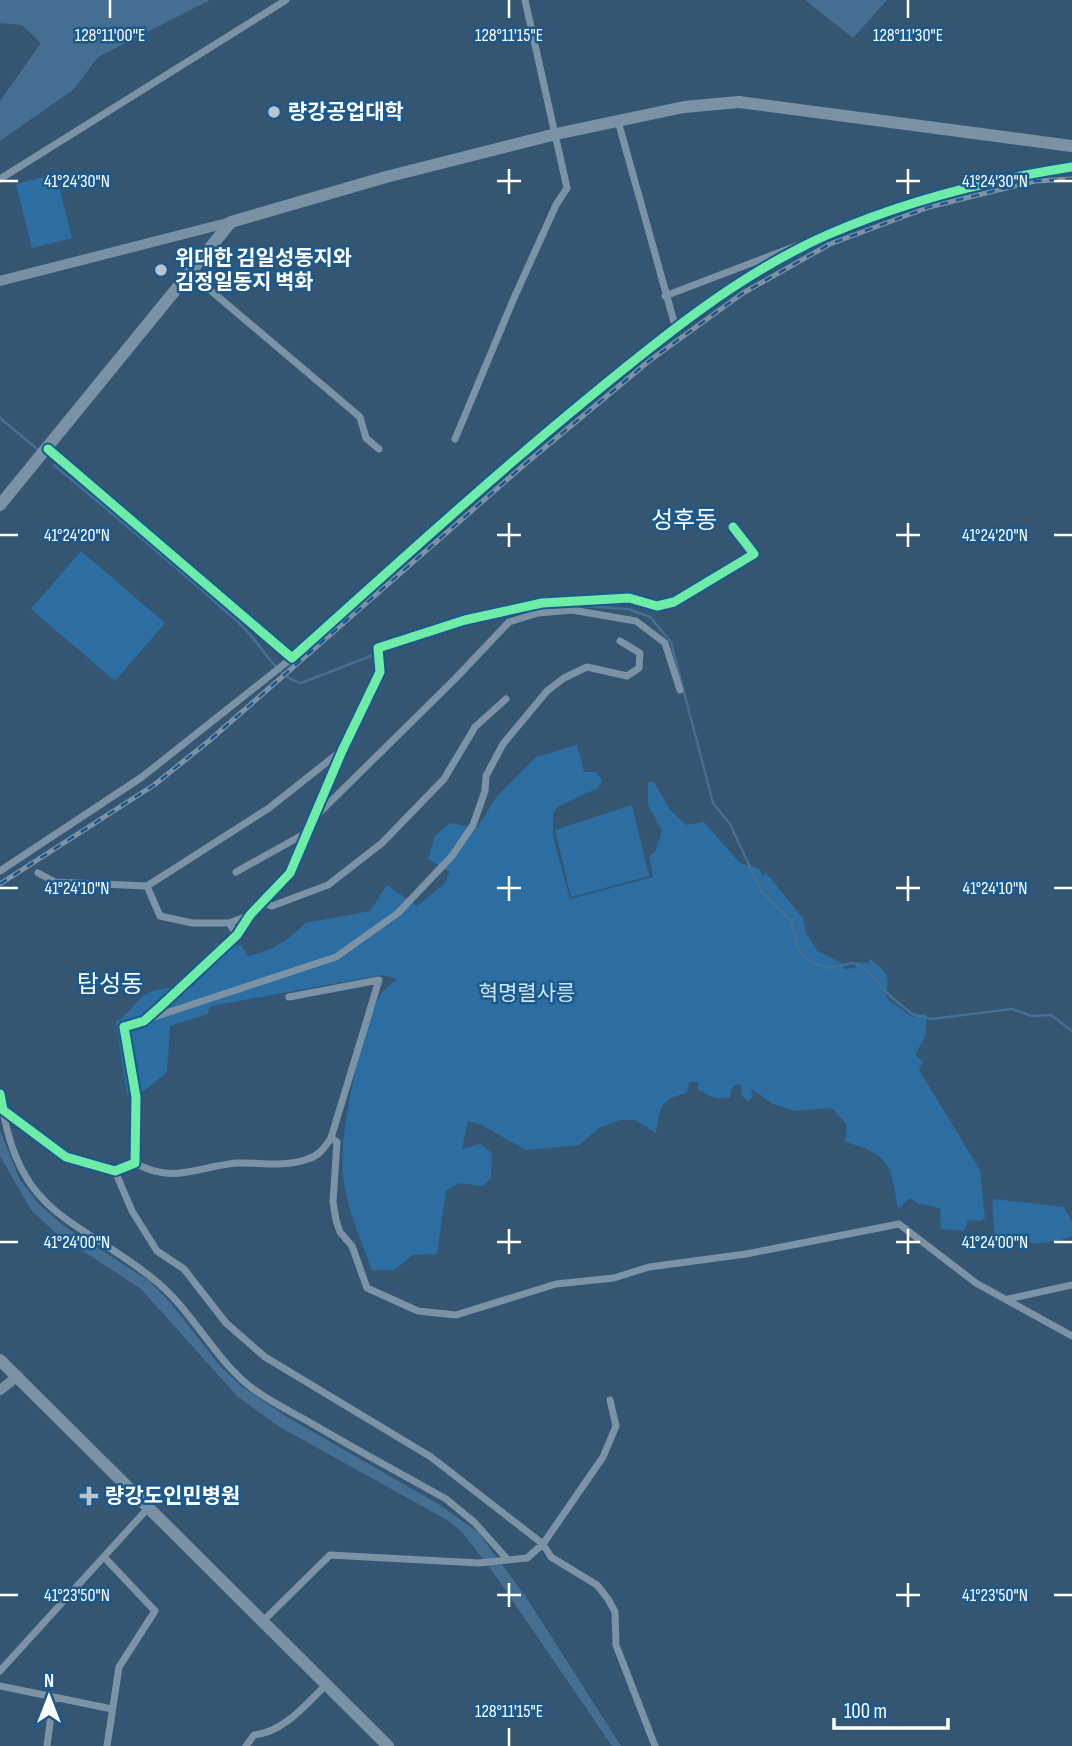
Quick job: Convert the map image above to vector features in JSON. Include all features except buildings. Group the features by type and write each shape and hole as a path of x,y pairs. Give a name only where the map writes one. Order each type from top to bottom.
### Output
{"main road":[{"path":"0,505 231,222 386,177 555,134 684,107 739,103 1072,146"},
{"path":"0,1360 388,1746"}],"street":[{"path":"0,179 286,0"},
{"path":"455,439 514,298 556,205 567,188 525,0"},
{"path":"618,121 676,329"},
{"path":"665,296 930,197 1072,167"},
{"path":"0,281 231,222"},
{"path":"0,871 142,776 292,658 520,453 676,329 741,282 827,235"},
{"path":"190,273 360,417 366,438 379,449"},
{"path":"48,449 292,658"},
{"path":"144,1021 237,935 250,915 290,873 342,751 380,672 379,652 465,620 542,603 628,598 657,606 674,601 754,554 733,527"},
{"path":"313,819 509,622 538,613 572,610 636,621 665,643 680,690"},
{"path":"135,1163 136,1097 124,1027 336,957 398,913 452,856 473,825 485,791 486,776 503,744 547,691 564,678 587,667 627,676 639,668 640,653 620,641"},
{"path":"263,903 272,906 328,885 382,843 444,779 475,727 506,699"},
{"path":"38,873 55,882 148,886 269,808 342,751"},
{"path":"236,872 307,832"},
{"path":"148,886 160,916 192,923 229,923 250,915"},
{"path":"229,923 237,935"},
{"path":"3,1110 66,1157 115,1171 135,1163 161,1174 179,1175 239,1163 265,1166 306,1160 320,1154 331,1138 379,980 289,997"},
{"path":"0,1094 7,1133 24,1176 41,1198 67,1222 152,1278 217,1354 248,1385 446,1499 474,1522 506,1561"},
{"path":"331,1138 337,1142 333,1202 336,1220 340,1232 352,1246 367,1288 418,1311 456,1315 556,1284 614,1278 649,1267 746,1254 899,1224 976,1283 1072,1336"},
{"path":"115,1171 132,1211 157,1251 184,1269 226,1323 265,1357 431,1457 543,1544 551,1557 597,1585 615,1612 616,1645 655,1746"},
{"path":"1006,1300 1072,1285"},
{"path":"0,1390 18,1376"},
{"path":"263,1621 330,1555 479,1563 527,1558 543,1544 603,1457 616,1426 610,1400"},
{"path":"0,1671 149,1507"},
{"path":"105,1558 155,1611 119,1667 107,1746"},
{"path":"246,1746 254,1735 266,1734 285,1724 326,1685"},
{"path":"0,1686 54,1700 112,1709"},
{"path":"47,1746 54,1700"}],"green space":[{"path":"56,174 72,238 32,248 16,184"},
{"path":"81,551 165,623 115,681 31,609"},
{"name":"혁명렬사릉","path":"577,745 584,772 596,772 602,781 598,788 557,807 553,815 553,837 570,899 653,877 649,856 655,852 662,831 648,804 648,782 654,782 670,810 686,825 704,822 740,863 759,869 763,876 766,873 803,918 805,931 817,951 840,962 844,969 855,968 856,962 869,963 869,958 886,974 886,998 912,1017 926,1014 926,1034 915,1055 923,1062 919,1070 980,1170 985,1218 981,1221 968,1220 964,1231 941,1229 940,1208 917,1203 910,1198 898,1209 893,1181 885,1163 871,1151 845,1142 847,1125 832,1108 795,1111 773,1104 751,1088 753,1097 748,1101 742,1096 741,1085 736,1084 731,1090 730,1098 715,1098 698,1090 698,1082 689,1082 687,1093 666,1101 660,1110 656,1133 635,1120 620,1120 599,1128 579,1145 526,1150 480,1124 468,1121 462,1149 480,1144 492,1153 491,1178 483,1186 460,1183 446,1190 437,1254 413,1255 394,1270 372,1270 348,1201 342,1159 353,1084 366,1031 381,994 397,979 382,975 211,1006 207,1014 170,1026 167,1072 144,1091 127,1094 116,1022 145,995 166,988 194,986 216,943 242,945 247,956 263,952 286,940 305,923 370,911 387,885 417,906 444,884 450,872 428,859 435,836 450,823 477,828 497,796 536,757"},
{"path":"632,805 649,876 571,897 555,830"},
{"path":"993,1199 1064,1207 1072,1222 1072,1236 1033,1243 994,1236"}],"shaded area":[{"path":"0,0 210,0 98,57 74,89 0,141 0,101 41,43 22,25 0,23"},
{"path":"805,0 887,0 853,38"},
{"path":"0,1131 20,1180 39,1204 64,1226 149,1281 170,1302 220,1366 241,1386 287,1417 438,1504 478,1532 528,1600 621,1746 612,1746 493,1572 462,1532 447,1520 278,1426 238,1397 141,1289 57,1234 31,1210 0,1156"}],"waterway":[{"path":"0,418 37,449"},
{"path":"54,465 221,607 244,628 277,668 292,680 301,683 376,654"},
{"path":"523,611 565,605"},
{"path":"572,605 628,609 650,617 671,642 713,803 730,824 761,891 791,921 799,951 813,963 828,968 853,963 865,969 890,996 912,1014 931,1019 1012,1009 1032,1016 1051,1015 1072,1031"},
{"path":"382,652 476,621"}],"railway":[{"path":"0,884 154,785 210,740 525,464 649,361 743,293 830,244 929,207 1035,181 1072,179"}],"cycle path":[{"path":"48,449 292,658 549,430 672,331 763,268 827,235 886,212 978,185 1072,167"},
{"path":"0,1094 3,1110 66,1157 115,1171 135,1163 136,1097 124,1027 144,1021 162,1005 237,935 250,915 290,873 342,751 380,672 378,648 465,620 542,603 629,598 657,606 674,602 754,554 733,527"}],"place":[{"name":"량강공업대학","path":"274,112"},
{"name":"위대한 김일성동지와 김정일동지 벽화","path":"161,270"},
{"name":"량강도인민병원","path":"89,1496"}],"district":[{"name":"성후동","path":"684,520"},
{"name":"탑성동","path":"110,984"}]}
